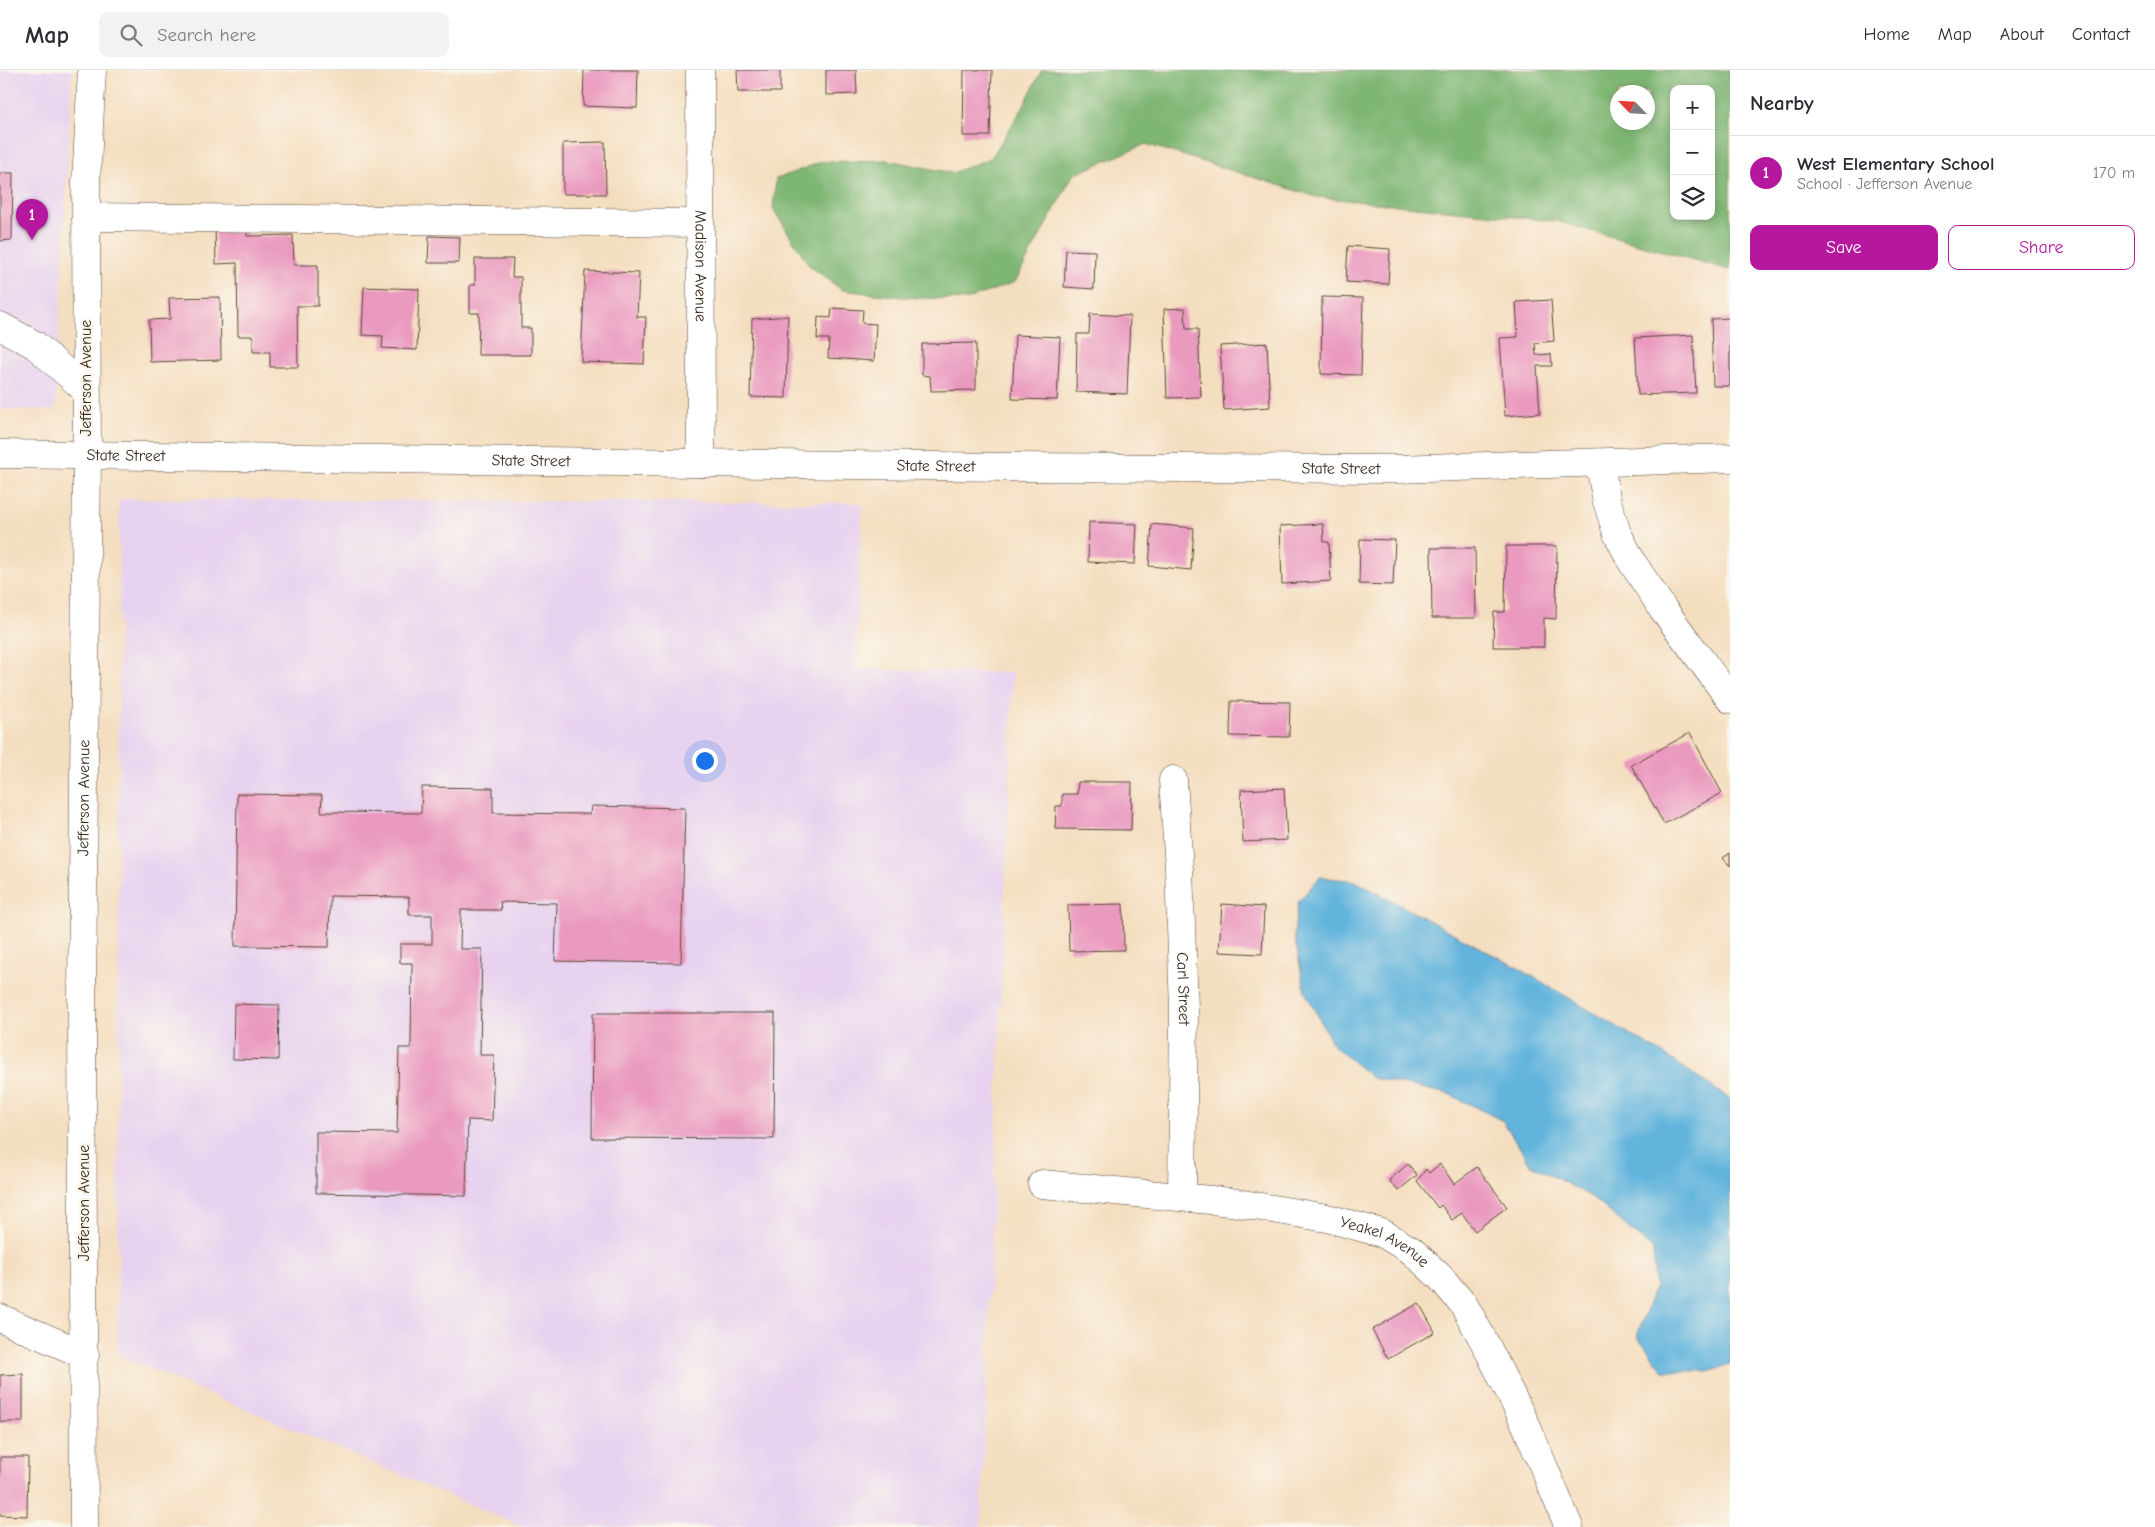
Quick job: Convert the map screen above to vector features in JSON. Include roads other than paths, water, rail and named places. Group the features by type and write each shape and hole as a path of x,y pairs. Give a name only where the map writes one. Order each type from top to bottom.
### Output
{"street":[{"name":"Jefferson Avenue","path":"84,1527 85,1354 82,999 87,455 86,217 89,88 92,70"},
{"name":"Madison Avenue","path":"700,70 701,463"},
{"path":"86,217 700,223"},
{"path":"0,326 36,345 86,390"},
{"name":"State Street","path":"0,454 1008,467 1377,468 1600,464 1730,458"},
{"path":"1600,464 1608,503 1617,533 1624,548 1664,609 1730,699"},
{"name":"Carl Street","path":"1173,780 1179,869 1184,1009 1182,1197"},
{"name":"Yeakel Avenue","path":"1042,1184 1231,1202 1327,1218 1382,1233 1412,1251 1446,1284 1464,1306 1478,1330 1526,1425 1569,1527"},
{"path":"0,1318 85,1354"}],"water":[{"path":"1320,877 1355,881 1520,969 1665,1055 1730,1099 1730,1365 1707,1371 1664,1371 1637,1336 1655,1287 1653,1249 1592,1197 1530,1164 1503,1121 1449,1094 1372,1078 1334,1046 1305,992 1294,934 1298,902"}],"place":[{"name":"West Elementary School","path":"32,240"}]}
